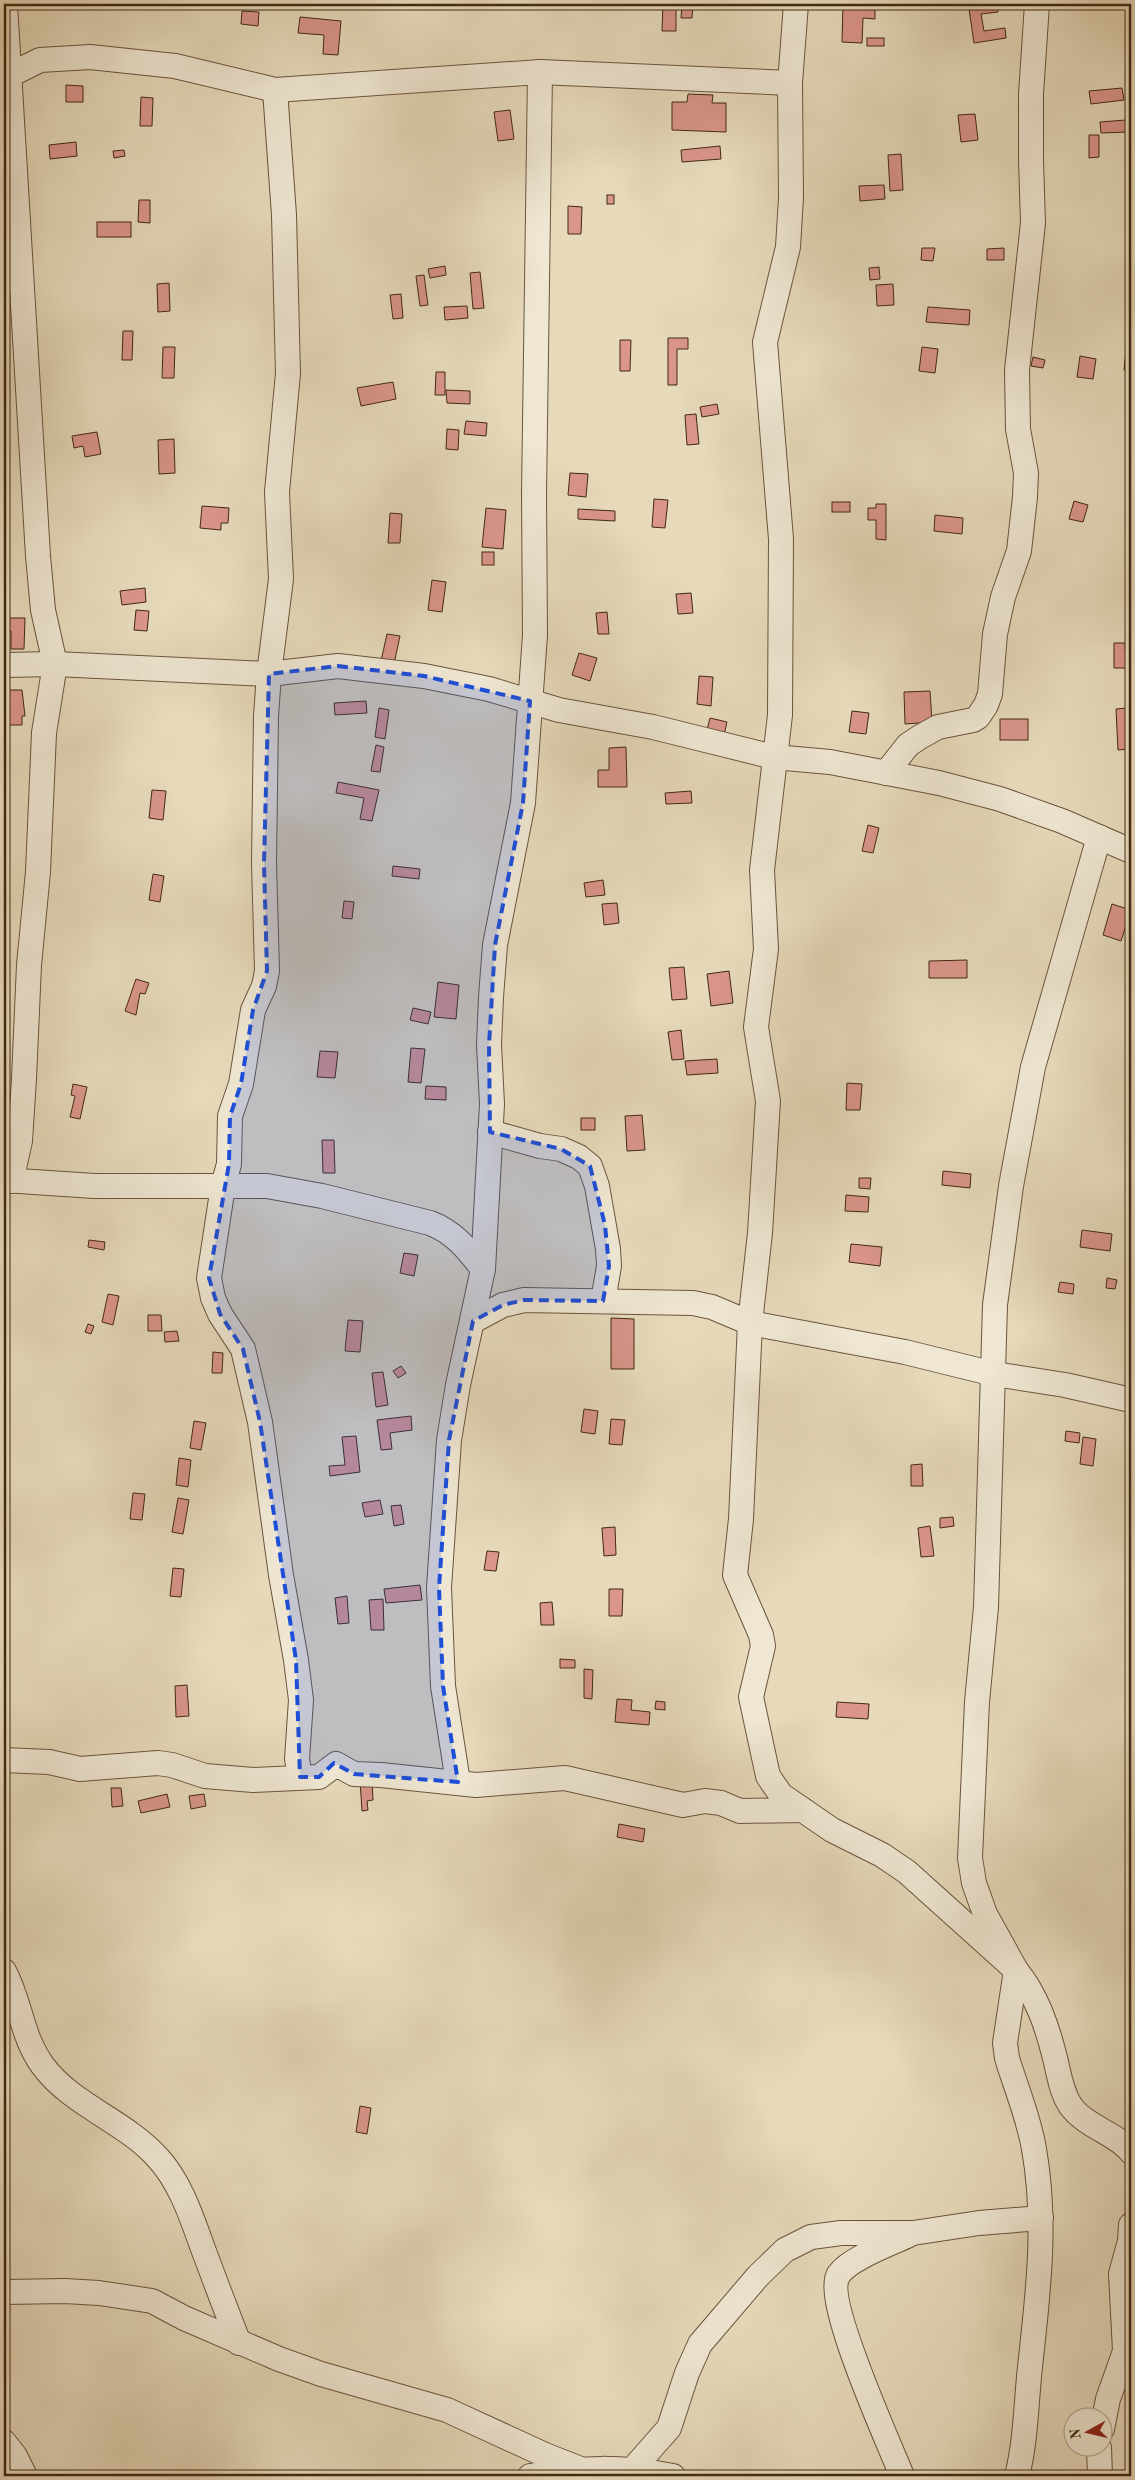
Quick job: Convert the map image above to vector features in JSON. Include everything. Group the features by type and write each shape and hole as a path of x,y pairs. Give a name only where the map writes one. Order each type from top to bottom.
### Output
{"street":[{"path":"5,4 38,556 44,610 55,664 44,733 38,872 29,965 20,1141 7,1181 94,1186 267,1186 322,1196 444,1228 457,1237 483,1269"},
{"path":"796,4 790,83 791,198 788,247 765,342 781,539 780,715 762,870 765,965 756,1027 768,1100 760,1233 750,1323 741,1519 735,1575 761,1635 763,1646 763,1654 750,1691 764,1765 768,1776 781,1794 832,1830 882,1855 907,1872 1016,1970 1028,1984 1044,2020 1064,2094 1071,2107 1086,2121 1130,2147"},
{"path":"886,773 908,745 938,727 973,720 978,717 986,705 990,694 995,634 1001,606 1018,551 1026,473 1018,429 1017,370 1034,223 1030,161 1031,94 1037,4"},
{"path":"10,75 40,60 90,57 175,66 275,90 540,72 790,83"},
{"path":"458,1782 444,1686 439,1588 449,1440 458,1386 474,1321 483,1269 490,1132 489,1045 495,954 523,803 535,635 534,494 540,72"},
{"path":"275,90 284,215 288,374 277,492 280,579 268,674 264,863 267,971 264,986 253,1010 241,1084 230,1116 230,1150 227,1176 223,1186 209,1278 213,1298 220,1314 243,1349 260,1422 266,1475 301,1700 297,1749 300,1777"},
{"path":"4,665 55,664 268,674 338,666 376,669 489,689 559,710 653,727 774,757 830,762 938,783 1000,799 1062,821 1131,851"},
{"path":"1017,2476 1026,2433 1029,2369 1041,2247 1040,2190 1034,2146 1007,2058 1005,2043 1016,1970 984,1914 974,1883 970,1858 977,1702 986,1607 995,1304 1011,1186 1033,1066 1099,837"},
{"path":"490,1132 540,1146 561,1149 579,1156 590,1166 597,1186 608,1249 609,1266 603,1301"},
{"path":"474,1321 503,1305 524,1300 693,1303 712,1307 750,1323 905,1352 994,1374 1065,1385 1131,1400"},
{"path":"4,1760 49,1762 80,1769 158,1763 218,1778 253,1780 319,1777 336,1764 354,1774 476,1785 565,1778 683,1805 706,1801 721,1803 740,1810 803,1810"},
{"path":"4,1971 30,2047 44,2067 73,2097 125,2131 159,2158 191,2215 239,2343"},
{"path":"632,2470 669,2428 687,2373 700,2344 758,2276 785,2250 811,2237 840,2233 913,2233 979,2223 1041,2218"},
{"path":"1106,2408 1125,2351 1127,2311 1121,2274 1130,2241 1131,2225"},
{"path":"902,2476 849,2345 837,2304 835,2284 839,2274 850,2264 913,2233"},
{"path":"4,2292 65,2290 152,2301 239,2343 321,2374 447,2410 529,2449 578,2468"},
{"path":"4,2442 15,2456 25,2476"},
{"path":"1099,2458 1100,2476"},
{"path":"530,2476 578,2468 632,2470 673,2476"}],"highlighted area":[{"path":"338,666 424,676 530,701 523,803 495,945 489,1045 490,1132 561,1149 590,1166 605,1225 609,1266 603,1301 524,1300 503,1305 473,1321 449,1440 439,1588 443,1686 458,1782 354,1774 334,1763 319,1777 300,1777 296,1660 260,1422 243,1349 220,1314 209,1278 229,1164 230,1116 241,1084 253,1010 267,971 264,863 269,674"}],"building":[{"path":"663,4 676,4 676,31 662,31"},
{"path":"682,4 693,4 692,18 681,18"},
{"path":"843,4 875,4 875,19 863,18 862,43 842,42"},
{"path":"997,4 998,12 981,14 984,31 1005,28 1006,38 974,43 969,9"},
{"path":"242,11 259,12 258,26 241,24"},
{"path":"300,17 341,21 338,55 323,54 324,35 298,33"},
{"path":"867,38 884,38 884,46 867,46"},
{"path":"66,85 83,86 83,102 66,102"},
{"path":"1122,88 1124,100 1091,104 1089,91"},
{"path":"688,94 713,95 712,103 726,103 726,132 672,130 672,102 687,102"},
{"path":"141,97 153,98 152,126 140,126"},
{"path":"510,110 514,139 498,141 494,112"},
{"path":"975,114 978,140 961,142 958,115"},
{"path":"1126,120 1127,132 1101,133 1100,122"},
{"path":"1089,135 1099,135 1099,157 1089,158"},
{"path":"76,142 77,156 50,159 49,145"},
{"path":"720,146 721,159 682,162 681,150"},
{"path":"124,150 125,156 114,158 113,151"},
{"path":"901,154 903,190 890,191 888,155"},
{"path":"884,185 885,199 860,201 859,186"},
{"path":"607,195 614,195 614,204 607,204"},
{"path":"139,200 150,200 150,223 138,222"},
{"path":"568,206 582,207 581,234 568,234"},
{"path":"97,222 131,222 131,237 97,237"},
{"path":"922,248 935,248 933,261 921,260"},
{"path":"1004,248 1004,260 987,260 987,249"},
{"path":"445,266 446,275 430,278 428,269"},
{"path":"879,267 880,279 870,280 869,268"},
{"path":"480,272 484,308 473,309 470,273"},
{"path":"424,275 428,305 420,306 416,276"},
{"path":"169,283 170,311 158,312 157,284"},
{"path":"893,284 894,305 877,306 876,285"},
{"path":"401,294 403,318 393,319 390,295"},
{"path":"467,306 468,318 445,320 444,307"},
{"path":"928,307 970,310 969,325 926,322"},
{"path":"123,331 133,331 132,360 122,360"},
{"path":"668,338 688,338 688,349 677,349 677,385 668,385"},
{"path":"1127,339 1131,340 1131,370 1124,370"},
{"path":"620,340 631,340 630,371 620,371"},
{"path":"163,347 175,347 174,378 162,378"},
{"path":"922,347 938,349 935,373 919,371"},
{"path":"1080,356 1096,359 1093,379 1077,377"},
{"path":"1033,357 1045,360 1043,368 1031,366"},
{"path":"436,372 445,372 445,395 435,395"},
{"path":"393,382 396,399 361,406 357,388"},
{"path":"446,390 470,391 470,404 447,403"},
{"path":"717,404 719,414 702,417 700,407"},
{"path":"696,414 699,444 687,445 685,415"},
{"path":"466,421 487,423 486,436 464,434"},
{"path":"447,429 459,430 458,450 446,449"},
{"path":"97,432 101,454 85,457 83,446 74,448 72,436"},
{"path":"174,439 175,473 159,474 158,440"},
{"path":"570,473 588,474 586,497 568,495"},
{"path":"654,499 668,500 665,528 652,527"},
{"path":"1074,501 1088,505 1083,522 1069,519"},
{"path":"832,502 850,502 850,512 832,512"},
{"path":"876,504 886,504 886,540 876,539 876,520 868,520 868,508 876,508"},
{"path":"202,506 229,508 228,523 221,523 221,530 200,528"},
{"path":"486,508 506,510 503,549 482,547"},
{"path":"578,509 615,511 615,521 578,519"},
{"path":"390,513 402,514 400,543 388,543"},
{"path":"935,515 963,518 962,534 934,531"},
{"path":"482,552 494,552 494,565 482,565"},
{"path":"432,580 446,582 442,612 428,610"},
{"path":"145,588 146,602 122,605 120,591"},
{"path":"691,593 693,613 678,614 676,594"},
{"path":"136,610 149,611 147,631 134,630"},
{"path":"607,612 609,634 598,634 596,613"},
{"path":"4,618 25,618 24,649 11,649 11,631 4,631"},
{"path":"387,634 400,636 394,664 381,661"},
{"path":"1114,643 1125,643 1126,668 1114,668"},
{"path":"579,653 597,658 590,681 572,675"},
{"path":"699,676 713,677 711,706 697,704"},
{"path":"4,690 22,690 25,716 22,716 22,725 9,725 9,713 4,713"},
{"path":"930,691 932,722 905,724 904,692"},
{"path":"366,701 367,713 335,715 334,703"},
{"path":"379,708 389,710 385,739 375,737"},
{"path":"1127,708 1129,749 1118,750 1116,709"},
{"path":"852,711 869,713 866,734 849,732"},
{"path":"710,718 727,722 724,735 707,730"},
{"path":"1000,719 1028,719 1028,740 1000,740"},
{"path":"376,745 384,747 380,772 371,771"},
{"path":"626,747 627,787 598,787 598,770 609,770 609,748"},
{"path":"338,782 379,790 372,821 360,819 364,798 336,793"},
{"path":"152,790 166,791 163,820 149,818"},
{"path":"691,791 692,803 666,804 665,793"},
{"path":"868,825 879,828 873,853 862,851"},
{"path":"393,866 420,869 419,879 392,876"},
{"path":"153,874 164,876 160,902 149,900"},
{"path":"603,880 605,895 586,897 584,883"},
{"path":"344,901 354,902 352,919 342,918"},
{"path":"617,903 619,923 604,925 602,904"},
{"path":"1112,904 1131,910 1121,941 1103,935"},
{"path":"967,960 967,978 929,978 929,961"},
{"path":"684,967 687,999 672,1000 669,968"},
{"path":"729,971 733,1003 711,1006 707,974"},
{"path":"136,979 149,983 145,994 140,993 136,1015 125,1011"},
{"path":"438,982 459,985 456,1019 434,1017"},
{"path":"413,1008 431,1012 428,1024 410,1020"},
{"path":"681,1030 684,1059 672,1060 668,1032"},
{"path":"411,1048 425,1049 421,1083 408,1082"},
{"path":"320,1051 338,1052 335,1078 317,1077"},
{"path":"717,1059 718,1073 687,1075 685,1061"},
{"path":"847,1083 862,1084 860,1110 846,1110"},
{"path":"73,1084 87,1087 80,1119 70,1117 75,1096 71,1095"},
{"path":"426,1086 446,1087 446,1100 425,1099"},
{"path":"642,1115 645,1150 627,1151 625,1116"},
{"path":"581,1118 595,1118 595,1130 581,1130"},
{"path":"322,1140 334,1140 335,1173 323,1173"},
{"path":"943,1171 971,1174 970,1188 942,1185"},
{"path":"859,1178 871,1178 870,1189 859,1188"},
{"path":"846,1195 869,1197 868,1212 845,1211"},
{"path":"1082,1230 1112,1234 1110,1251 1080,1247"},
{"path":"89,1240 105,1242 104,1250 88,1247"},
{"path":"851,1244 882,1247 880,1266 849,1262"},
{"path":"404,1253 418,1255 414,1276 400,1273"},
{"path":"1107,1278 1117,1280 1115,1289 1106,1288"},
{"path":"1060,1282 1074,1284 1073,1294 1058,1292"},
{"path":"108,1294 119,1296 113,1325 102,1322"},
{"path":"148,1315 161,1315 162,1331 148,1331"},
{"path":"611,1318 634,1319 634,1369 611,1369"},
{"path":"348,1320 363,1321 360,1352 345,1351"},
{"path":"88,1324 94,1326 91,1334 85,1332"},
{"path":"177,1331 179,1341 165,1342 164,1332"},
{"path":"213,1352 223,1353 222,1373 212,1373"},
{"path":"401,1366 406,1373 398,1378 393,1371"},
{"path":"383,1372 388,1405 376,1407 372,1373"},
{"path":"584,1409 598,1411 595,1434 581,1432"},
{"path":"411,1416 412,1430 390,1433 392,1449 381,1450 377,1420"},
{"path":"611,1419 625,1420 622,1445 609,1444"},
{"path":"194,1421 206,1423 201,1450 190,1448"},
{"path":"1066,1431 1080,1433 1079,1443 1065,1441"},
{"path":"356,1436 360,1472 330,1476 329,1466 345,1465 342,1437"},
{"path":"1083,1437 1096,1439 1093,1466 1080,1464"},
{"path":"179,1458 191,1460 188,1487 176,1485"},
{"path":"922,1464 923,1486 911,1486 911,1465"},
{"path":"133,1493 145,1494 142,1520 130,1519"},
{"path":"178,1498 189,1500 183,1534 172,1532"},
{"path":"380,1500 383,1514 365,1517 362,1503"},
{"path":"401,1505 404,1524 394,1526 391,1506"},
{"path":"953,1517 954,1526 940,1528 940,1518"},
{"path":"930,1526 934,1556 921,1557 918,1528"},
{"path":"615,1527 616,1555 604,1556 602,1528"},
{"path":"487,1551 499,1552 496,1571 484,1570"},
{"path":"173,1568 184,1569 181,1597 170,1596"},
{"path":"420,1585 422,1600 386,1603 384,1589"},
{"path":"609,1589 623,1589 622,1616 609,1616"},
{"path":"347,1596 349,1623 338,1624 335,1598"},
{"path":"383,1599 384,1630 371,1630 369,1600"},
{"path":"552,1602 554,1625 541,1625 540,1603"},
{"path":"560,1659 575,1660 575,1668 560,1668"},
{"path":"584,1669 593,1670 592,1699 584,1698"},
{"path":"187,1685 189,1716 176,1717 175,1686"},
{"path":"617,1699 632,1700 631,1710 650,1712 649,1725 615,1722"},
{"path":"656,1701 665,1702 665,1710 655,1709"},
{"path":"837,1702 869,1704 868,1719 836,1717"},
{"path":"372,1780 373,1800 367,1801 368,1810 362,1811 360,1781"},
{"path":"111,1788 121,1788 123,1806 112,1807"},
{"path":"167,1794 170,1807 141,1813 138,1801"},
{"path":"204,1794 206,1806 191,1809 189,1796"},
{"path":"619,1824 645,1829 643,1842 617,1837"},
{"path":"360,2106 371,2108 367,2134 356,2132"}]}
